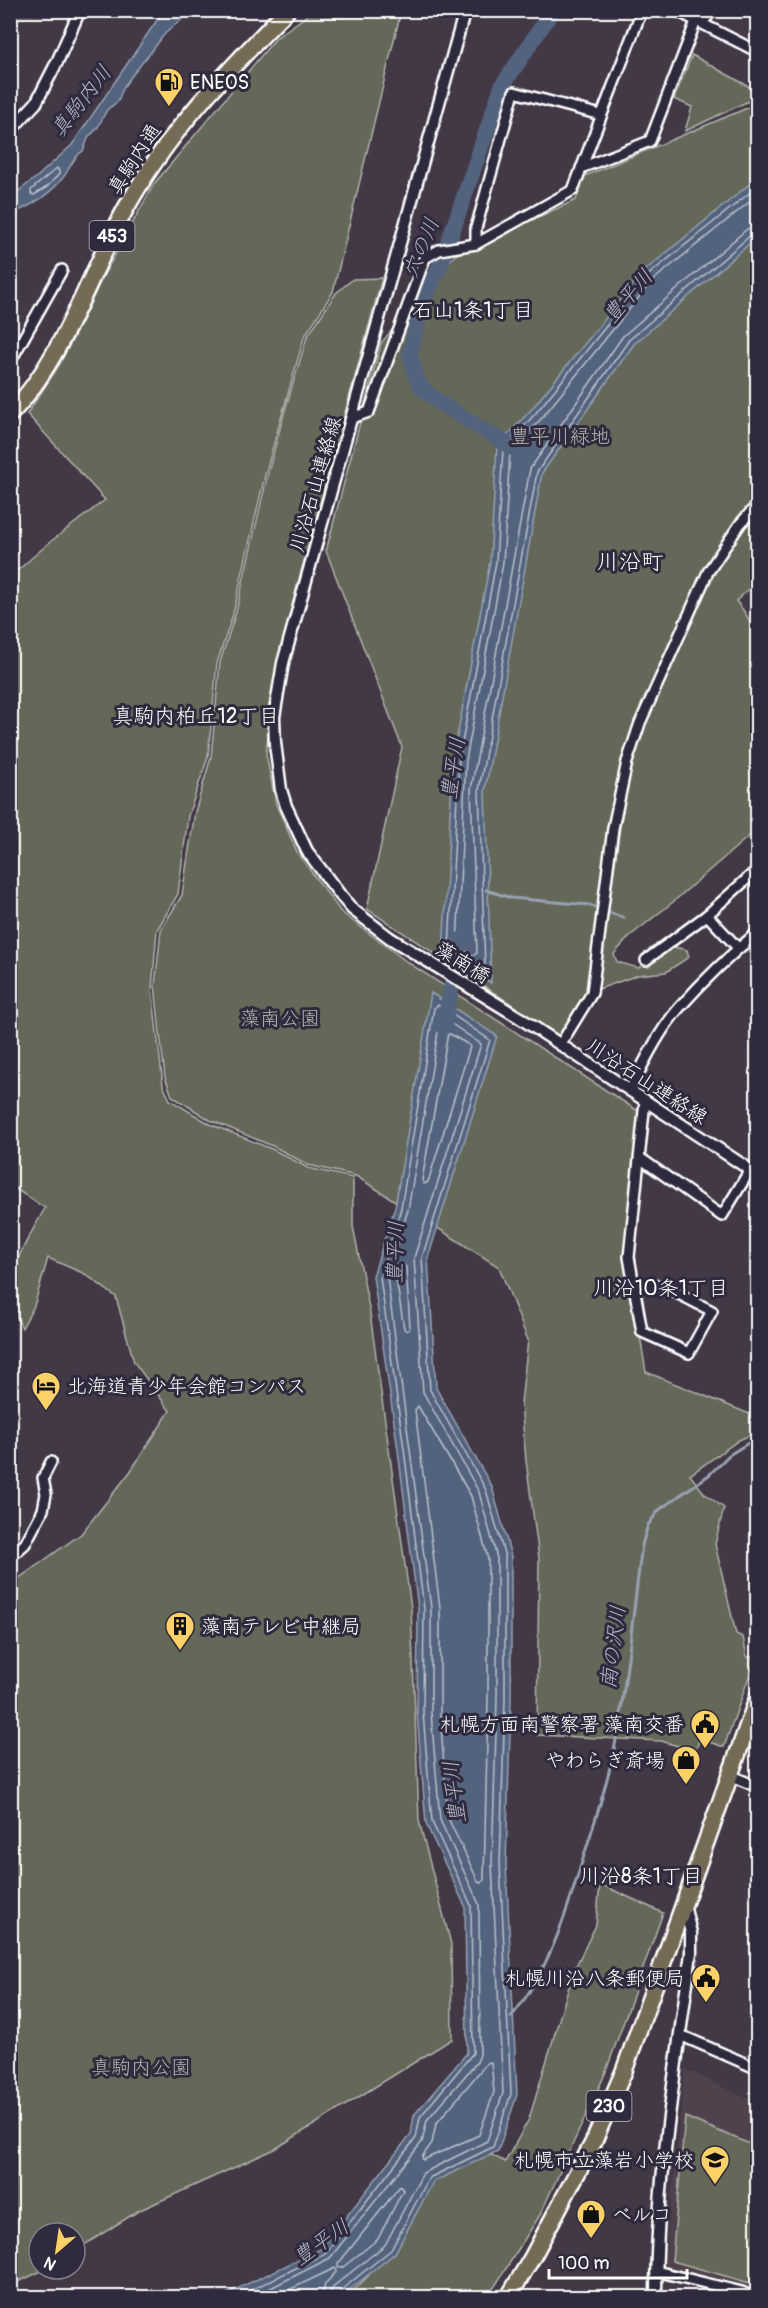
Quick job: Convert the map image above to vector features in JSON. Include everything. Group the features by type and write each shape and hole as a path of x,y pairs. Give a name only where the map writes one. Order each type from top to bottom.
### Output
{"highway":[{"path":"231,69 273,10"},
{"name":"真駒内通","path":"10,414 39,378 55,350 132,196 193,110 287,10"},
{"path":"231,69 300,10"},
{"name":"230","path":"508,2298 593,2143 635,2041 757,1698"}],"street":[{"path":"10,131 36,103 80,10"},
{"name":"川沿石山連絡線","path":"390,938 346,903 307,850 286,806 278,773 274,717 283,663 465,10"},
{"path":"352,418 369,412 425,258 439,250 476,244 573,190 642,10"},
{"path":"675,10 758,52"},
{"path":"696,21 706,18 713,10"},
{"path":"581,168 650,141 696,21"},
{"path":"476,244 476,228 514,92 601,115"},
{"path":"10,362 62,270"},
{"path":"560,1045 592,993 615,818 627,762 640,723 708,572 740,524 758,504"},
{"path":"646,960 707,915 758,869"},
{"path":"707,915 738,948"},
{"path":"630,1091 641,1066 678,1008 738,948 758,932"},
{"name":"藻南橋","path":"390,938 517,1017"},
{"name":"川沿石山連絡線","path":"517,1017 754,1173"},
{"path":"634,1284 663,1286 712,1311 689,1353 642,1332 629,1257 645,1101"},
{"path":"640,1158 722,1216 754,1173"},
{"path":"10,1557 25,1544 43,1510 46,1494 43,1478 51,1462"},
{"path":"729,1775 758,1787"},
{"path":"656,2298 657,2222 691,1953 691,1933 684,1903"},
{"path":"680,2035 758,2069"},
{"path":"656,2271 742,2292 755,2298"}],"shaded area":[{"path":"11,10 51,10 51,11 11,24"},
{"name":"札幌市立藻岩小学校","path":"685,2069 757,2103 757,2293 732,2282 664,2268"}],"green space":[{"name":"真駒内公園","path":"313,11 401,11 333,292 304,337 265,475 233,614 217,663 208,757 188,816 178,894 157,930 152,989 163,1085 170,1100 210,1124 274,1150 308,1168 353,1178 353,1226 370,1313 411,1608 419,1821 451,1944 452,2039 275,2149 138,2211 87,2243 87,2221 27,2221 27,2278 11,2285 11,1584 81,1534 130,1472 170,1411 134,1362 116,1297 85,1274 48,1258 34,1306 22,1328 11,1301 10,1290 15,1265 45,1208 11,1186 11,576 50,542 105,500 27,414 60,364 99,284 154,184 276,38"},
{"path":"692,55 757,91 757,97 685,131 692,107 674,99"},
{"name":"豊平川緑地","path":"757,104 757,497 747,508 708,568 634,727 590,990 561,1037 367,909 402,747 326,551 381,343 455,255 576,200 585,176"},
{"name":"藻南公園","path":"382,278 298,583 272,695 266,754 276,804 298,854 341,912 407,962 641,1113 631,1216 637,1318 646,1372 757,1417 757,1432 739,1440 690,1475 705,1494 724,1508 715,1544 736,1634 743,1637 747,1657 756,1657 724,1747 700,1739 695,1751 661,1741 537,1735 539,1558 521,1403 528,1340 499,1267 356,1176 308,1165 275,1147 210,1120 172,1096 165,1077 155,985 161,930 182,895 195,812 211,757 220,662 236,612 285,410 307,337 336,293 353,279"},
{"path":"757,511 757,576 754,575 748,590 736,601 749,620 754,642 757,645 757,829 630,936 614,954 617,962 638,968 674,947 687,950 689,957 666,972 638,975 599,989 598,977 624,801 632,759 642,725 709,580 744,526"},
{"path":"600,1884 663,1913 605,2074 540,2215 488,2297 346,2298 368,2276 426,2182 464,2161 492,2155 505,2162 529,2119 574,1970 596,1925"},
{"name":"札幌市立藻岩小学校","path":"685,2117 757,2147 757,2285 672,2261"}],"water":[{"path":"167,10 189,11 163,36 132,76 123,88 118,101 107,110 98,128 89,136 83,151 76,157 61,180 38,200 11,214 11,197 72,145 157,20"},
{"path":"757,178 757,237 634,344 542,473 485,791 491,983 443,953 453,758 490,562 497,446 530,411 643,272"},
{"path":"431,993 497,1036 428,1258 436,1388 492,1487 511,1556 511,1699 506,1864 517,2095 498,2151 433,2182 395,2253 341,2297 220,2297 321,2249 411,2134 414,2115 467,2053 465,1906 426,1824 417,1713 418,1609 373,1276 395,1207"}],"waterway":[{"name":"穴の川","path":"521,453 440,403 421,387 415,374 410,352 423,302 442,261 502,86 553,10"},
{"path":"486,890 511,898 589,905 624,918"},
{"name":"豊平川","path":"444,1027 460,940"},
{"name":"南の沢川","path":"511,2017 535,1983 554,1945 602,1798 618,1729 642,1545 648,1525 659,1510 709,1475 729,1455 758,1437"}],"place":[{"name":"ENEOS","path":"169,108"},
{"name":"北海道青少年会館コンパス","path":"46,1412"},
{"name":"藻南テレビ中継局","path":"180,1652"},
{"name":"札幌方面南警察署 藻南交番","path":"705,1750"},
{"name":"やわらぎ斎場","path":"686,1786"},
{"name":"札幌川沿八条郵便局","path":"706,2004"},
{"name":"札幌市立藻岩小学校","path":"715,2186"},
{"name":"ベルコ","path":"591,2240"}],"district":[{"name":"石山1条1丁目","path":"473,310"},
{"name":"川沿町","path":"630,561"},
{"name":"真駒内柏丘12丁目","path":"196,716"},
{"name":"川沿10条1丁目","path":"661,1288"},
{"name":"川沿8条1丁目","path":"641,1876"}],"water label":[{"name":"真駒内川","path":"81,101"}]}
